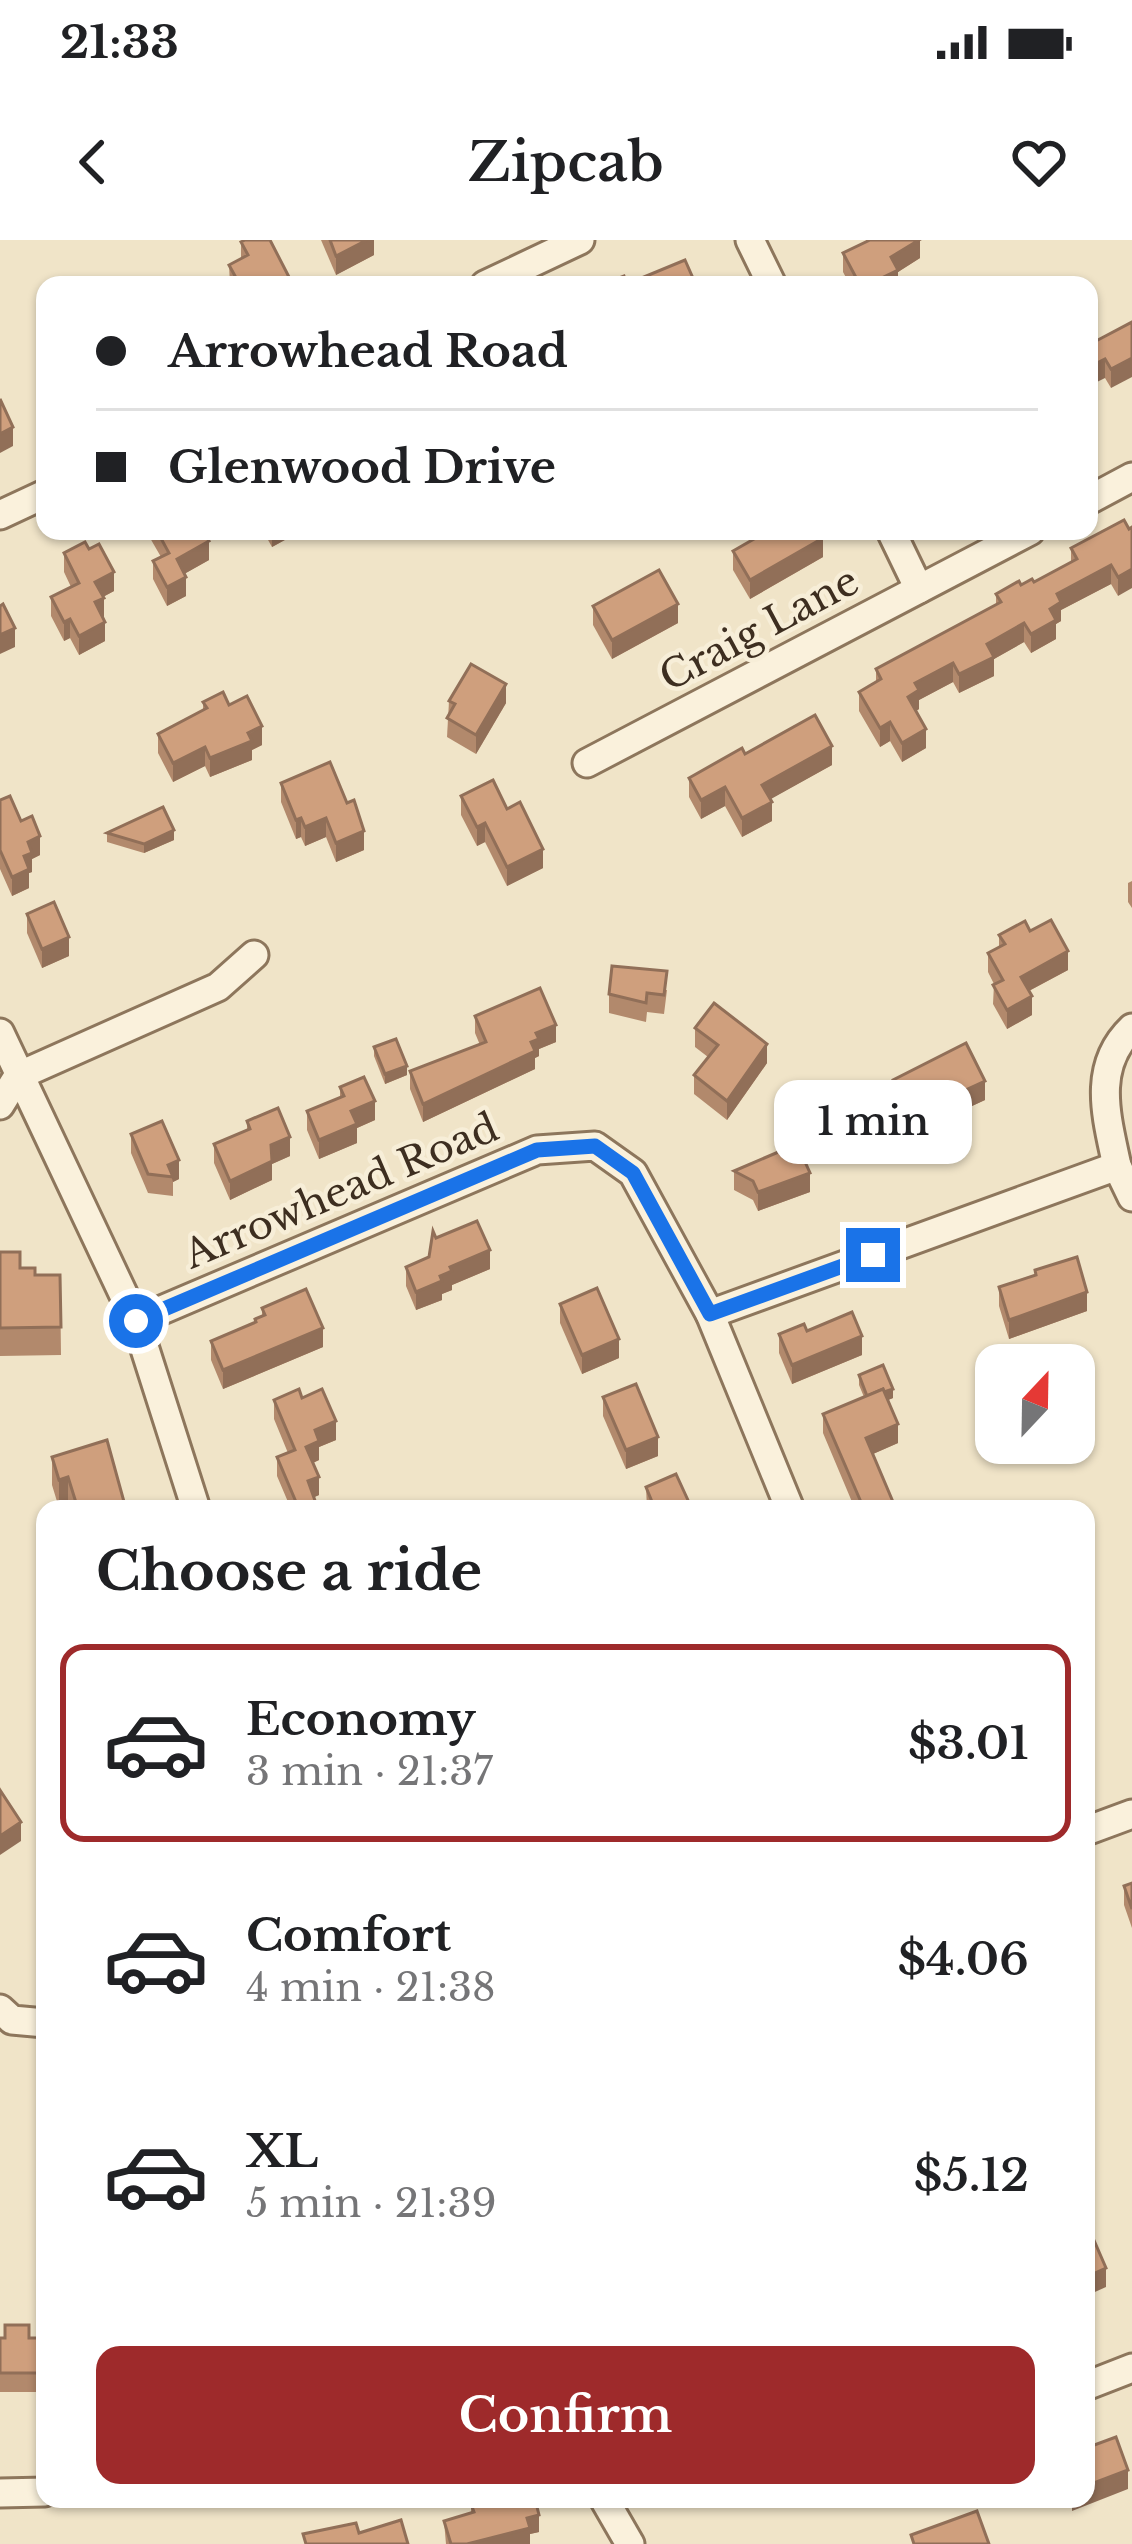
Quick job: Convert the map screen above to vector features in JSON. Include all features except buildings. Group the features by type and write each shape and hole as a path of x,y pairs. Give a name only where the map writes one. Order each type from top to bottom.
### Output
{"street":[{"path":"504,276 580,240"},
{"path":"750,240 768,276"},
{"path":"1098,495 1132,477"},
{"path":"0,515 36,498"},
{"path":"895,540 919,590"},
{"name":"Craig Lane","path":"587,763 1013,540"},
{"path":"0,1106 18,1076 218,987 254,955"},
{"path":"1132,1028 1110,1063 1102,1091 1117,1166 1132,1197"},
{"path":"0,1033 136,1321 193,1500"},
{"name":"Arrowhead Road","path":"136,1321 537,1150 595,1146 633,1173 710,1314 786,1500"},
{"path":"710,1314 1117,1166"},
{"path":"1095,1828 1132,1814"},
{"path":"0,2009 12,2020 36,2022"},
{"path":"1095,2382 1132,2368"},
{"path":"0,2493 36,2492"},
{"path":"609,2508 630,2544"}],"route":[{"path":"136,1321 537,1150 595,1146 633,1173 710,1314 873,1255"}]}
